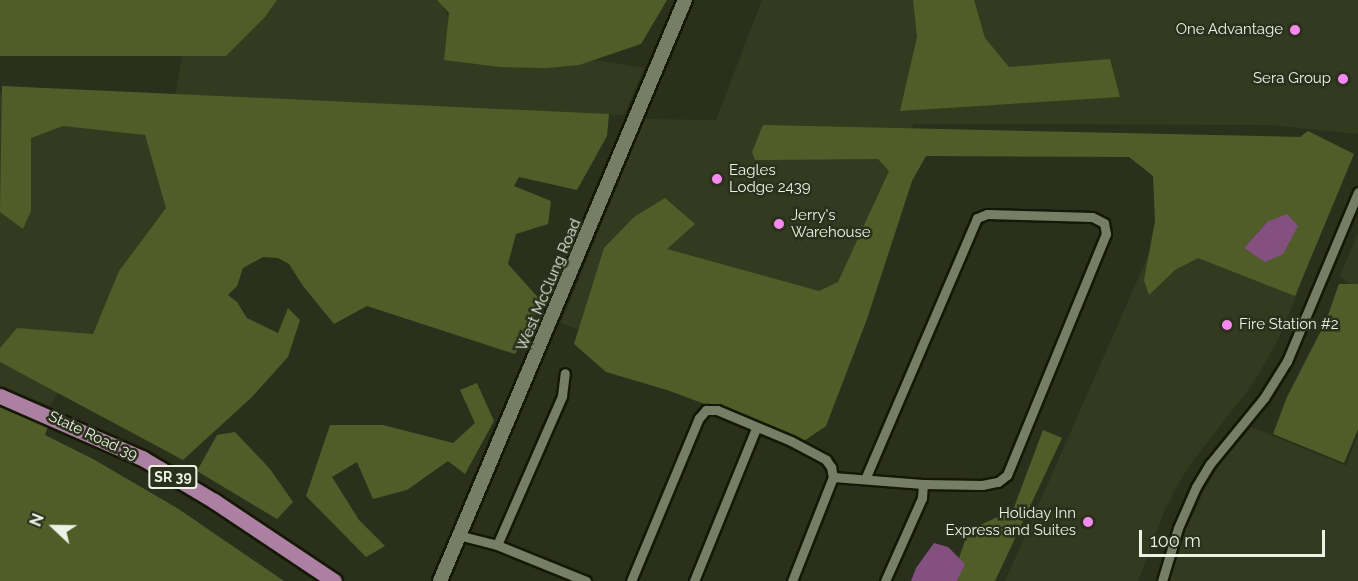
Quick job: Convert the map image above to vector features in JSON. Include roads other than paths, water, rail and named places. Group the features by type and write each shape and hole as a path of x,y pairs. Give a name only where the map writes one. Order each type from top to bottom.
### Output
{"main road":[{"name":"State Road 39","path":"0,396 142,458 214,501 334,581"}],"street":[{"name":"West McClung Road","path":"440,581 685,0"},
{"path":"1161,581 1178,528 1196,487 1210,464 1264,398 1287,361 1358,192"},
{"path":"833,477 923,484 982,485 998,482 1007,475 1106,234 1104,223 1099,219 987,214 977,218 866,479"},
{"path":"497,545 562,396 565,373"},
{"path":"631,581 699,418 706,410 717,410 826,460 831,467 833,477 792,581"},
{"path":"694,581 756,428"},
{"path":"885,581 922,498 923,484"},
{"path":"458,535 497,545 586,581"}],"place":[{"name":"One Advantage","path":"1295,30"},
{"name":"Sera Group","path":"1343,79"},
{"name":"Eagles Lodge 2439","path":"717,179"},
{"name":"Jerry's Warehouse","path":"779,224"},
{"name":"Fire Station #2","path":"1227,325"},
{"name":"Holiday Inn Express and Suites","path":"1088,522"}]}
